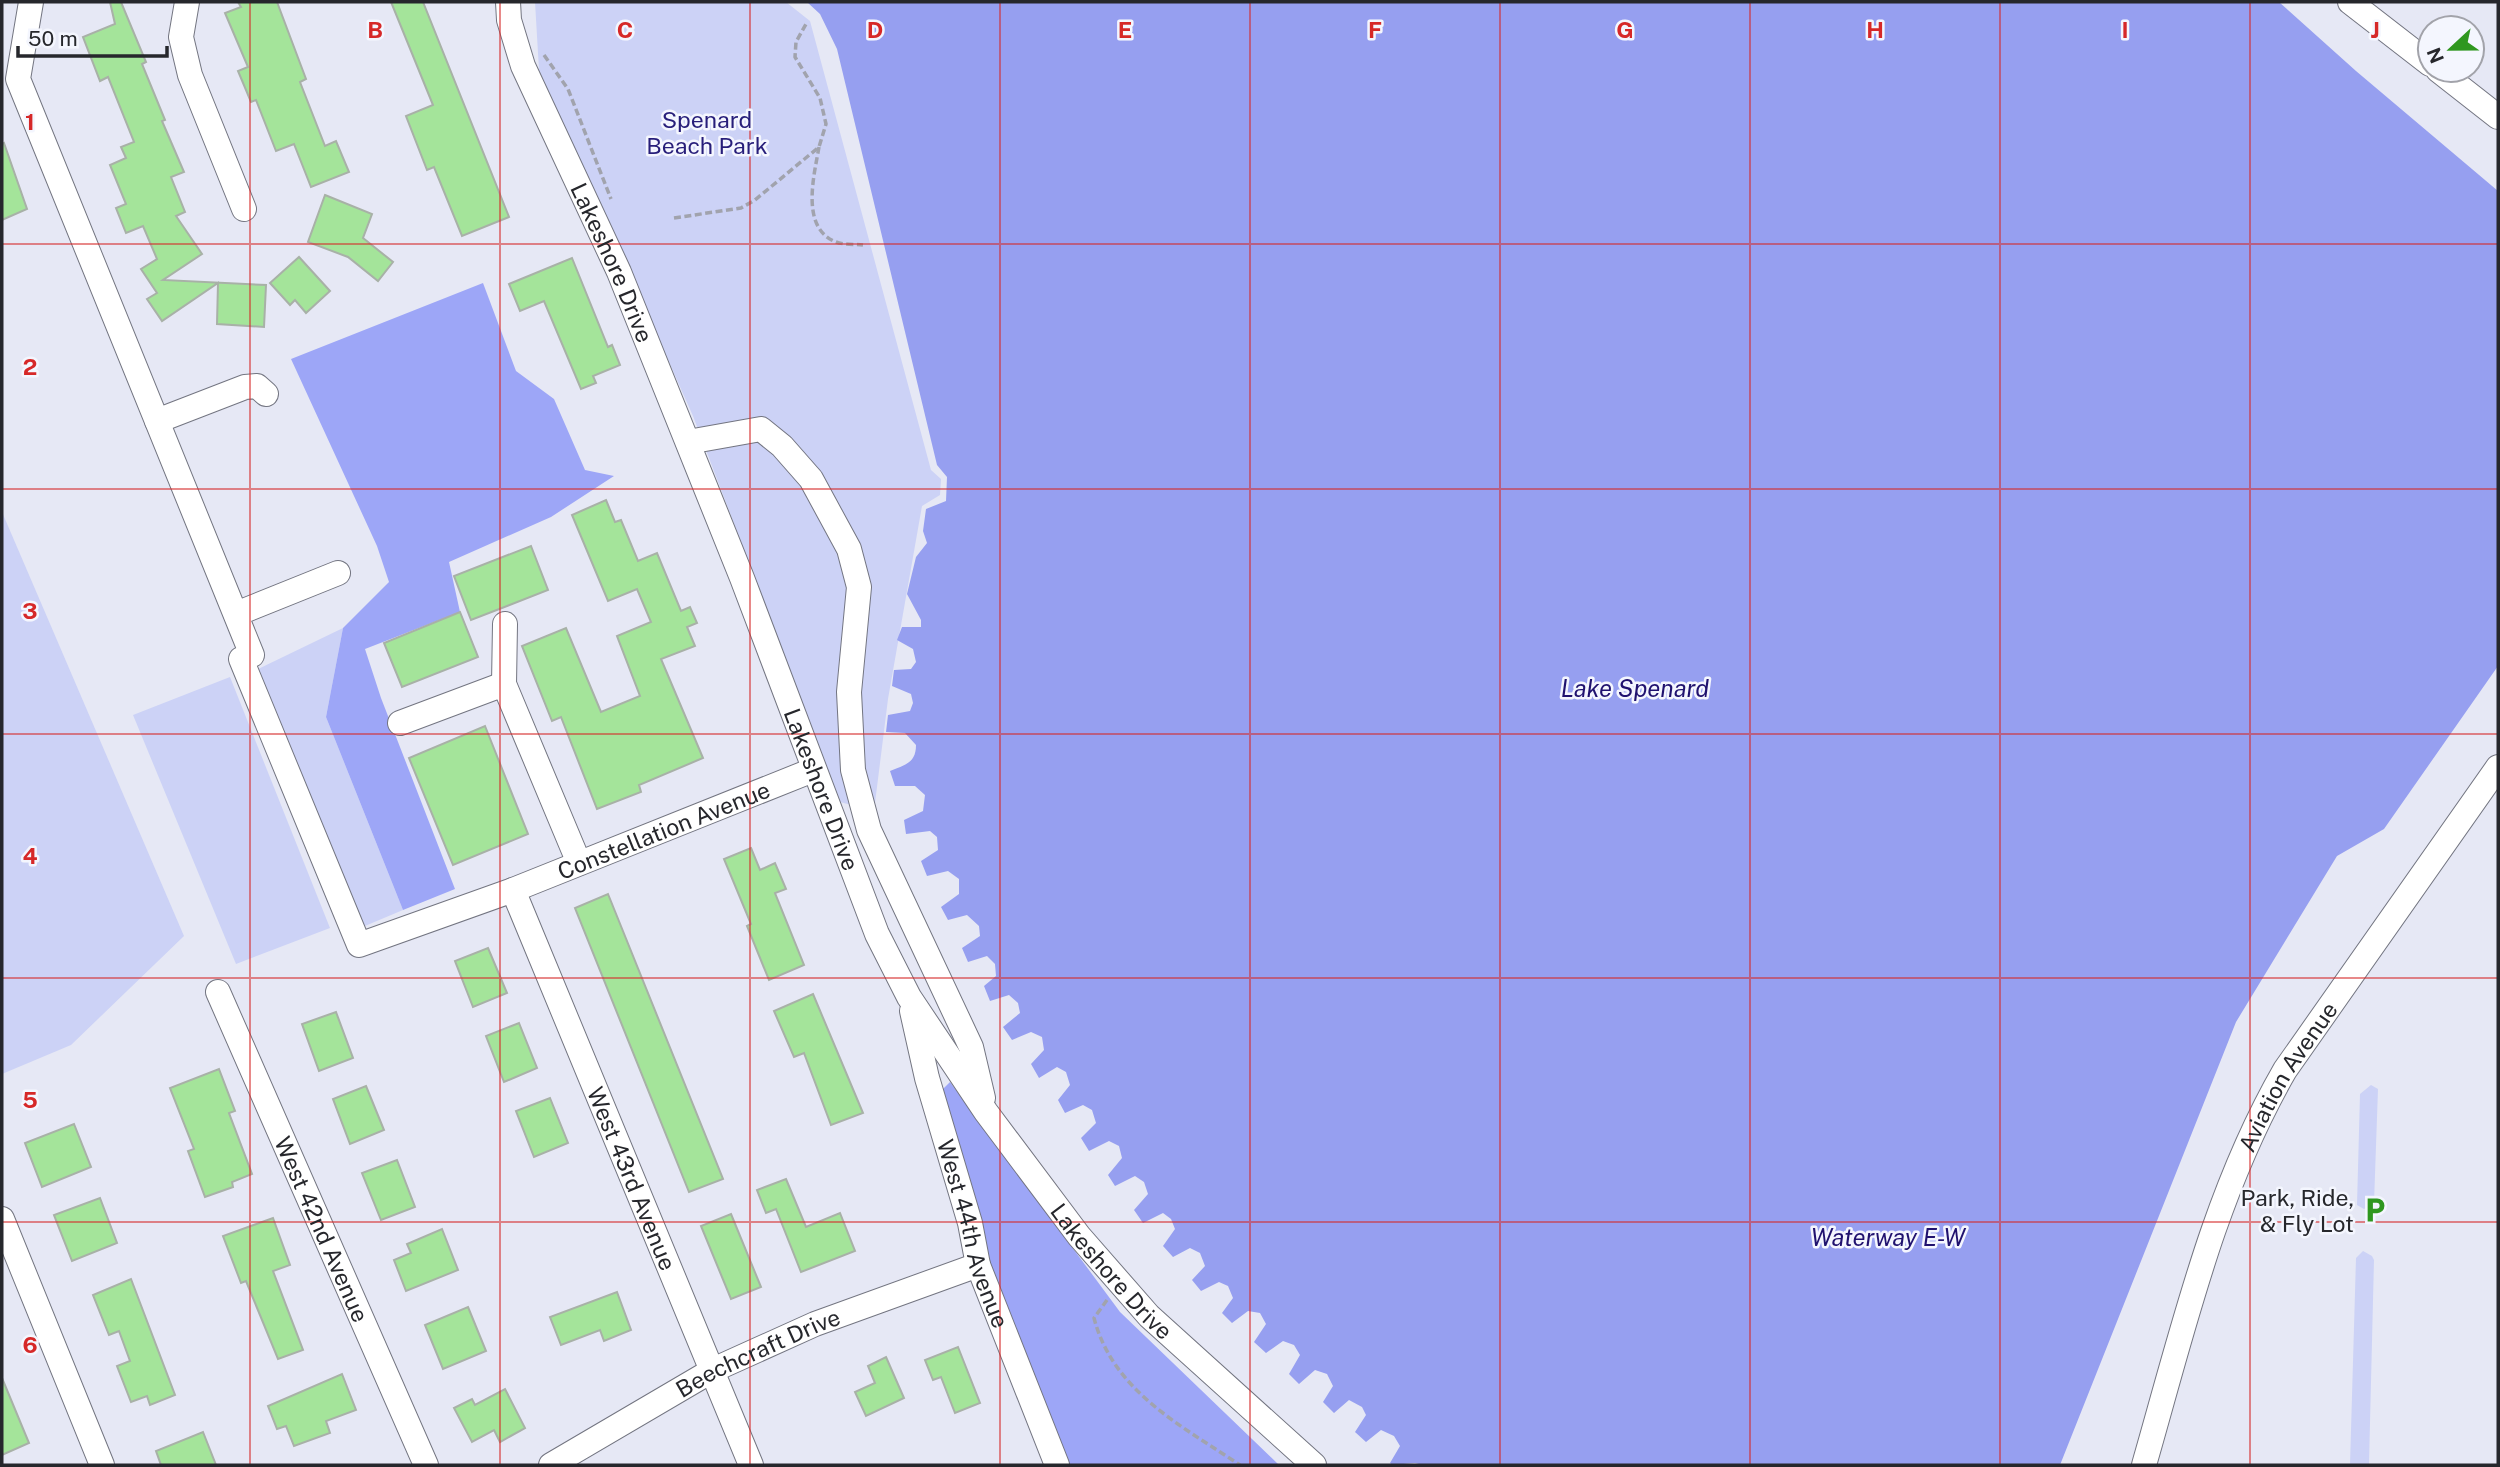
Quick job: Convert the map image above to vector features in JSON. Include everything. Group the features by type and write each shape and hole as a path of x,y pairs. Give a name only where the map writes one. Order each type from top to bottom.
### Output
{"street":[{"path":"31,2 18,79 236,614 338,573"},
{"path":"187,2 181,37 190,75 244,209"},
{"name":"Lakeshore Drive","path":"508,2 509,20 523,66 619,272 688,442 877,934 909,997 986,1112 1079,1236 1149,1316 1314,1465"},
{"path":"2350,2 2416,53"},
{"path":"2456,84 2498,117"},
{"path":"158,421 245,387 257,386 266,394"},
{"path":"688,442 761,429 782,446 811,478 849,549 859,587 849,692 853,770 869,830 971,1047 986,1112"},
{"name":"Constellation Avenue","path":"236,614 247,657 359,945 513,890 813,769"},
{"path":"505,624 504,684 579,863"},
{"path":"400,723 504,684"},
{"name":"Aviation Avenue","path":"2144,1465 2215,1219 2258,1117 2285,1070 2498,767"},
{"name":"West 43rd Avenue","path":"513,890 751,1465"},
{"name":"West 42nd Avenue","path":"218,992 426,1465"},
{"name":"West 44th Avenue","path":"909,997 927,1078 970,1223 978,1265 1057,1465"},
{"path":"2,1219 102,1465"},
{"name":"Beechcraft Drive","path":"551,1465 713,1370 815,1324 978,1265"}],"path":[{"path":"806,24 796,42 795,57 820,98 825,124 812,199 815,220 824,235 837,243 863,245"},
{"path":"544,55 568,89 613,204"},
{"path":"674,218 741,208 755,200 819,147"},
{"path":"1107,1300 1094,1318 1100,1342 1128,1385 1166,1415 1240,1465"}],"green space":[{"name":"Spenard Beach Park","path":"535,2 786,2 810,21 931,470 941,479 940,495 922,506 888,699 874,811 840,802 693,416 539,70"},
{"path":"2,512 184,936 71,1045 2,1074"},
{"path":"343,628 326,717 403,910 353,931 252,672"},
{"path":"230,677 330,928 236,964 133,715"},
{"path":"2371,1085 2378,1089 2374,1203 2364,1209 2357,1205 2360,1094"},
{"path":"2363,1251 2374,1260 2369,1464 2350,1465 2356,1258"}],"shaded area":[{"path":"483,283 516,371 554,399 585,470 614,476 551,517 449,562 460,612 365,649 381,698 455,889 403,910 326,717 343,628 389,582 377,546 291,359"},
{"path":"950,1082 1120,1312 1279,1465 1057,1465 978,1265 942,1090"}],"water":[{"name":"Lake Spenard","path":"807,2 2279,2 2498,191 2498,666 2384,829 2337,856 2236,1022 2060,1465 1392,1465 1390,1463 1400,1446 1394,1436 1381,1430 1366,1442 1355,1432 1366,1415 1362,1407 1349,1400 1334,1413 1323,1402 1333,1386 1327,1374 1315,1370 1299,1384 1289,1374 1300,1355 1294,1345 1283,1341 1266,1353 1254,1342 1266,1324 1260,1313 1248,1311 1232,1323 1222,1313 1233,1298 1228,1286 1219,1282 1201,1291 1192,1280 1205,1266 1200,1253 1190,1248 1173,1257 1163,1246 1175,1229 1171,1219 1163,1213 1143,1223 1134,1210 1148,1194 1144,1182 1135,1176 1115,1186 1108,1175 1122,1158 1119,1146 1109,1141 1089,1151 1081,1138 1096,1123 1092,1110 1083,1105 1065,1113 1058,1100 1070,1085 1066,1072 1057,1067 1039,1078 1031,1064 1044,1050 1042,1037 1031,1032 1012,1040 1003,1027 1020,1013 1018,1003 1009,995 990,1001 984,986 996,976 995,964 987,956 968,962 962,948 980,936 979,926 967,915 948,920 941,907 959,894 959,879 948,871 927,876 921,861 938,850 937,837 930,831 906,834 904,820 923,811 925,795 915,786 895,786 890,771 912,760 916,745 905,733 886,732 888,715 910,711 913,703 911,694 892,686 894,670 911,669 916,662 913,649 897,640 902,627 921,627 921,620 907,594 916,557 927,543 923,531 926,509 946,501 947,477 937,465 837,49 820,14"}],"building":[{"path":"110,2 121,2 146,62 142,64 184,172 171,177 185,212 176,216 202,254 163,280 266,285 264,327 217,324 218,283 162,321 147,299 157,293 141,269 157,259 143,226 126,233 116,208 126,204 110,165 126,158 121,147 134,142 108,77 100,81 83,37 115,24"},
{"path":"238,2 277,2 306,79 300,82 325,146 336,141 349,172 311,187 294,144 276,151 256,100 251,102 238,71 248,67 225,13 241,7"},
{"path":"391,2 423,2 509,217 462,236 434,167 427,170 406,116 433,105"},
{"path":"4,143 27,209 2,220 2,144"},
{"path":"325,195 372,214 363,238 393,262 378,281 348,257 308,242"},
{"path":"299,257 330,291 306,313 295,300 290,305 270,283"},
{"path":"572,258 608,347 612,345 620,365 593,376 596,383 581,389 544,301 520,311 509,284"},
{"path":"606,500 615,522 621,520 638,561 657,553 681,611 690,607 697,623 687,627 695,646 661,659 703,758 639,785 641,792 597,809 561,717 552,721 522,646 566,628 601,712 640,696 617,636 651,622 637,589 608,601 572,515"},
{"path":"531,546 548,590 471,620 454,576"},
{"path":"460,612 478,657 402,687 384,643"},
{"path":"485,726 528,834 453,865 409,758"},
{"path":"751,848 760,870 775,863 786,889 775,893 804,965 769,980 747,926 751,924 724,859"},
{"path":"608,894 723,1179 689,1192 575,908"},
{"path":"488,948 507,993 473,1007 455,961"},
{"path":"813,994 863,1113 831,1125 804,1053 794,1057 774,1011"},
{"path":"336,1012 353,1058 319,1071 302,1024"},
{"path":"519,1023 537,1068 504,1082 486,1036"},
{"path":"219,1069 235,1111 229,1113 252,1174 232,1182 233,1187 205,1197 188,1151 194,1149 170,1088"},
{"path":"366,1086 384,1130 350,1144 333,1099"},
{"path":"550,1098 568,1143 534,1157 516,1111"},
{"path":"74,1124 91,1167 42,1187 25,1143"},
{"path":"397,1160 415,1207 381,1220 362,1173"},
{"path":"786,1179 806,1227 840,1213 855,1251 801,1272 776,1209 766,1213 757,1190"},
{"path":"100,1198 117,1243 72,1261 54,1215"},
{"path":"731,1214 761,1287 731,1299 701,1226"},
{"path":"273,1218 290,1265 273,1271 303,1350 278,1359 246,1281 241,1283 223,1236"},
{"path":"442,1229 458,1270 406,1291 394,1260 411,1253 407,1244"},
{"path":"131,1279 175,1395 150,1405 147,1396 131,1402 117,1366 130,1361 119,1331 109,1335 93,1295"},
{"path":"617,1292 631,1330 604,1341 600,1330 561,1345 550,1317"},
{"path":"468,1307 486,1351 443,1369 425,1325"},
{"path":"958,1347 980,1403 955,1413 941,1377 933,1380 925,1360"},
{"path":"886,1357 904,1398 866,1416 855,1392 875,1383 868,1366"},
{"path":"342,1374 356,1410 326,1421 330,1433 294,1446 286,1426 277,1429 268,1406"},
{"path":"2,1378 29,1443 2,1455"},
{"path":"505,1389 525,1428 500,1442 494,1430 472,1442 454,1408 472,1399 475,1405"},
{"path":"203,1432 216,1465 161,1465 156,1451"}],"place":[{"name":"Park, Ride, & Fly Lot","path":"2375,1210"}],"water label":[{"name":"Waterway E-W","path":"1888,1237"}]}
